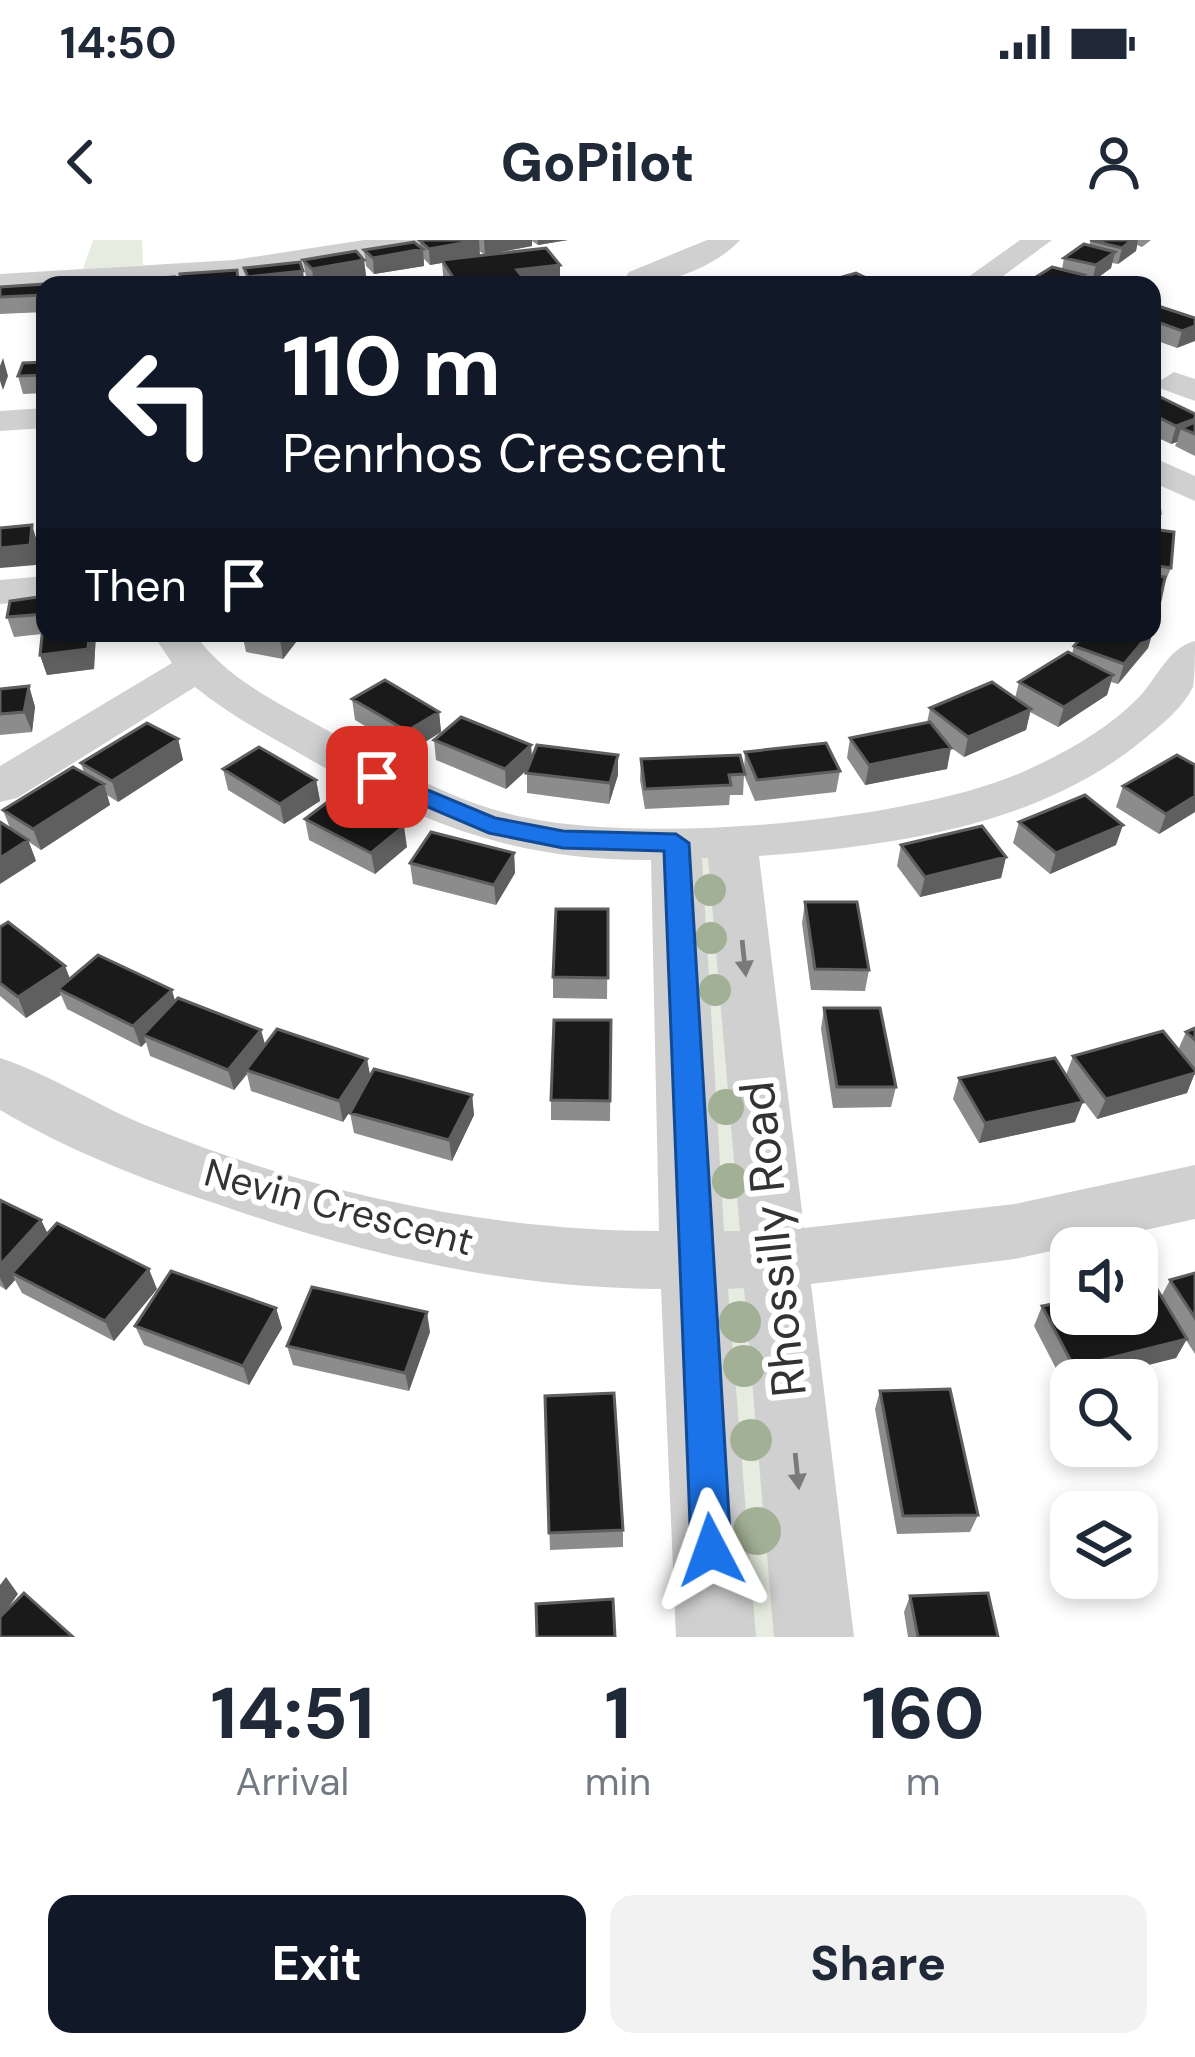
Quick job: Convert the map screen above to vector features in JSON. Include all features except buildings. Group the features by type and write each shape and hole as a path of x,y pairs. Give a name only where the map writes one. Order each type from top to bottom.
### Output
{"street":[{"path":"117,276 234,269 417,240"},
{"path":"645,276 701,256 726,240"},
{"path":"985,276 1036,240"},
{"path":"0,283 36,281"},
{"path":"0,421 36,419"},
{"path":"1178,481 1195,522"},
{"path":"0,592 36,589"},
{"path":"0,787 185,650 236,697 351,763 489,825 576,841 704,842 913,821 1013,792 1128,731 1172,690 1195,653"},
{"name":"Rhossilly Road","path":"704,842 776,1258 814,1637"},
{"name":"Rhossilly Road","path":"704,842 693,1259 716,1637"},
{"name":"Nevin Crescent","path":"0,1081 149,1153 371,1224 451,1242 542,1254 776,1258 945,1240 1195,1192"}],"shaded area":[{"path":"93,240 142,240 143,265 83,269"},
{"path":"701,857 712,859 745,1235 723,1235"},
{"path":"732,1286 751,1289 787,1637 744,1637 723,1293"}],"route":[{"path":"377,777 489,825 563,840 676,843 711,1550"}]}
